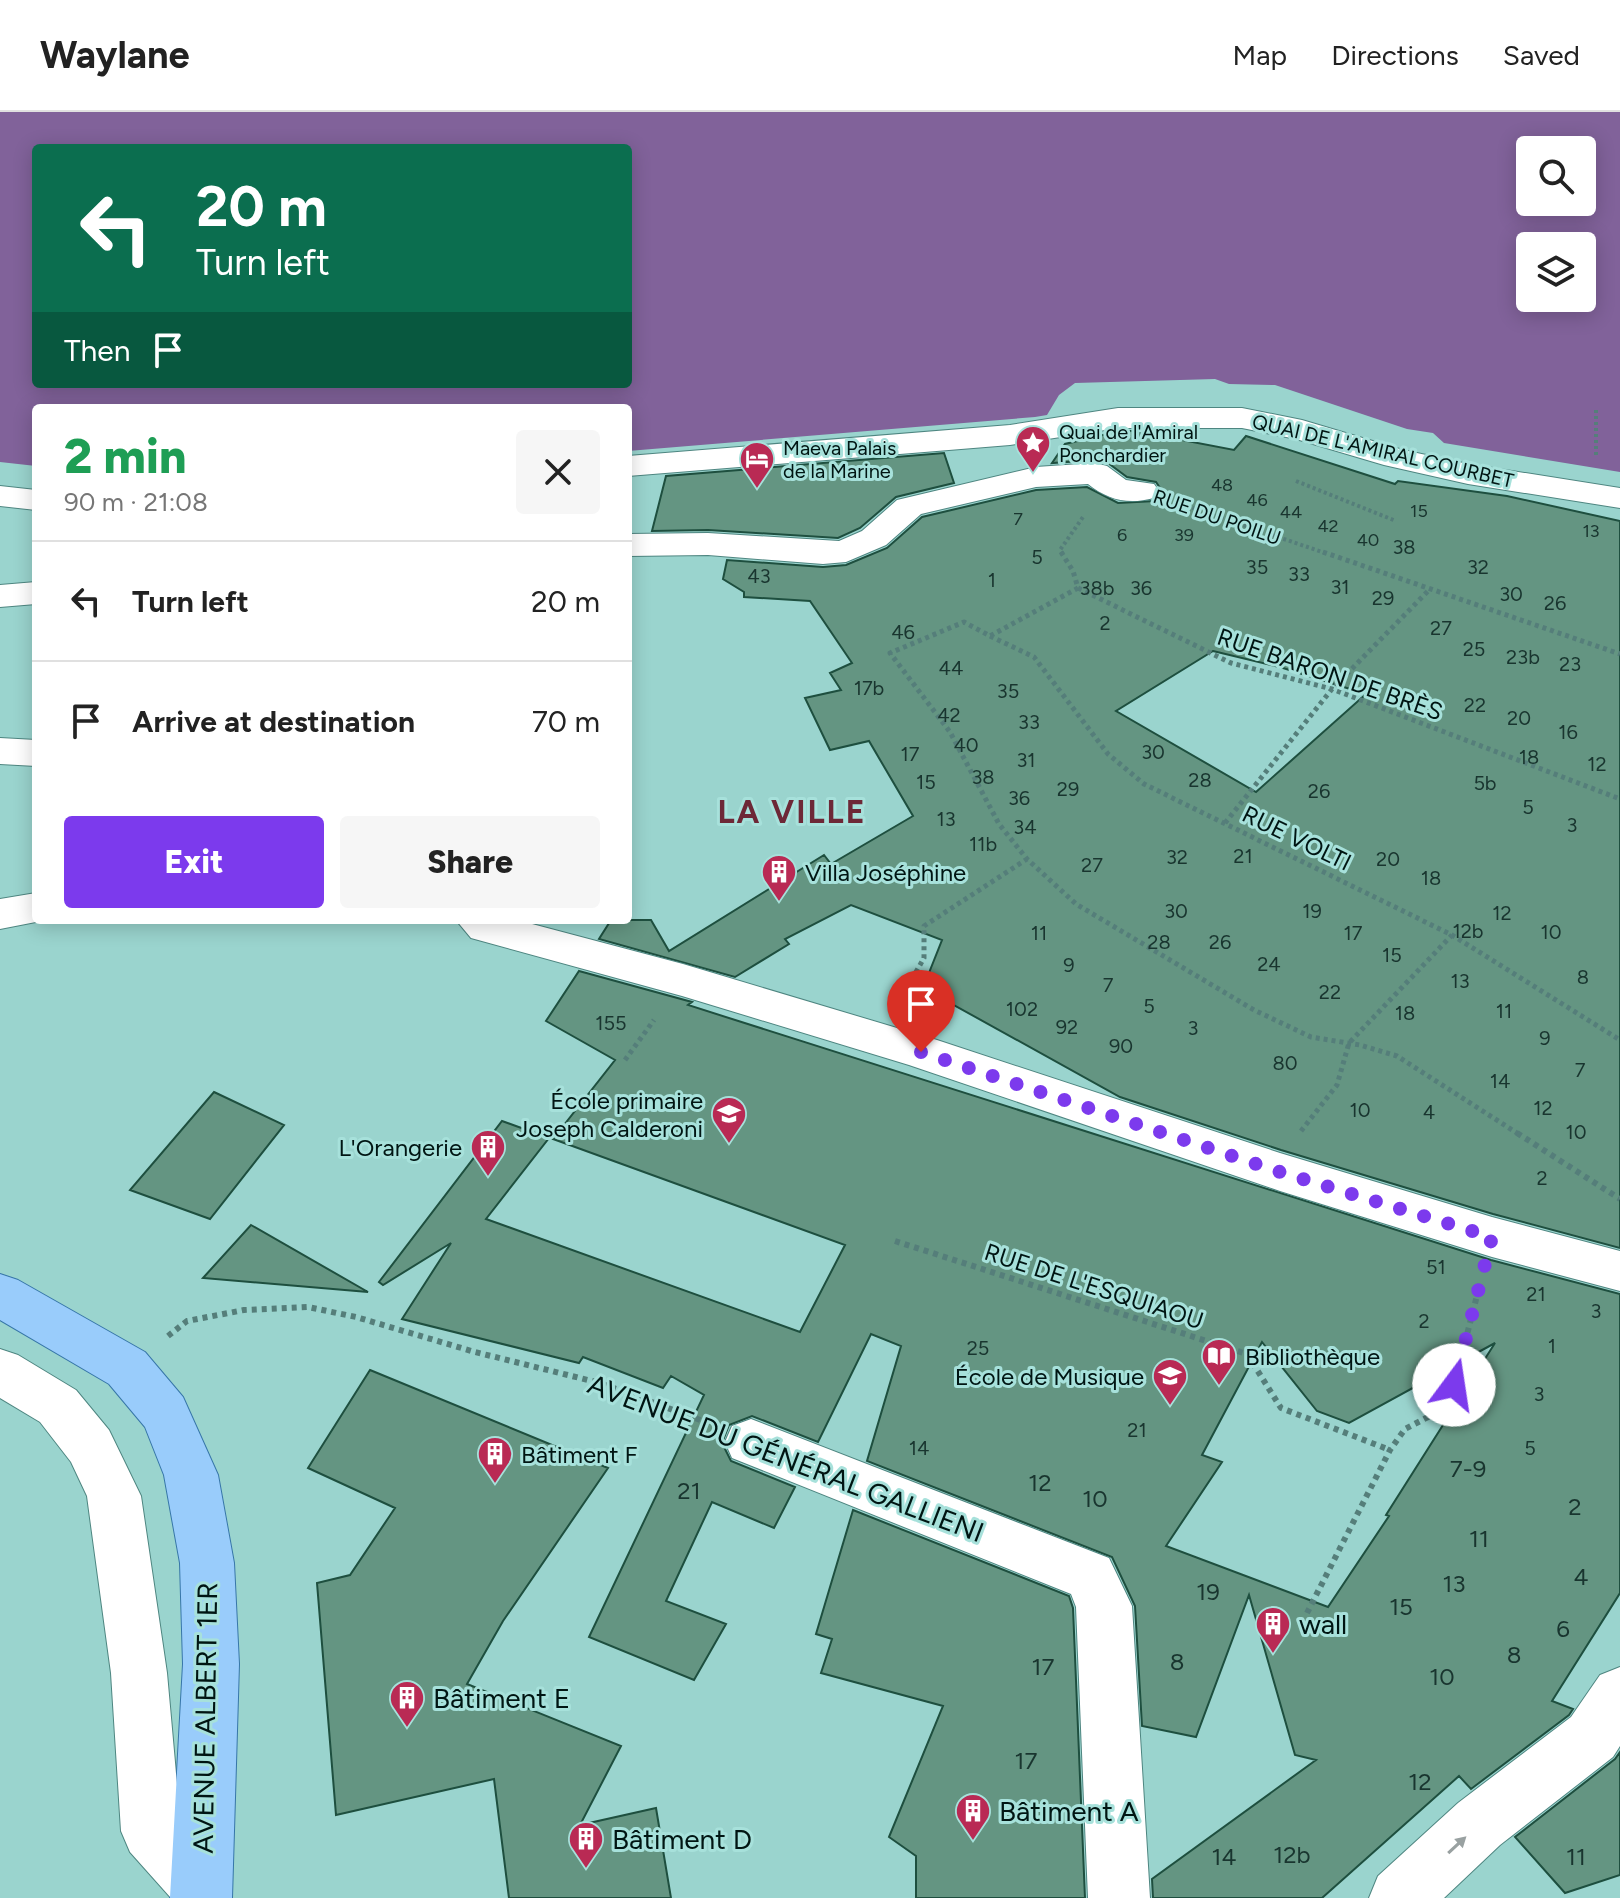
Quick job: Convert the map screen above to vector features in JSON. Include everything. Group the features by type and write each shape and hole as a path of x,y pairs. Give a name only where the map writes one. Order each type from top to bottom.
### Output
{"main road":[{"name":"AVENUE ALBERT 1ER","path":"0,1295 127,1368 165,1413 191,1475 207,1563 211,1664 201,1893"}],"street":[{"name":"QUAI DE L'AMIRAL COURBET","path":"632,466 1010,435 1097,420 1242,418 1302,430 1396,458 1468,474 1620,498"},
{"name":"RUE DU POILU","path":"632,545 708,544 823,553 846,551 874,538 909,507 1036,477 1095,473 1117,490 1142,491"},
{"path":"0,496 32,500"},
{"path":"0,596 32,593"},
{"path":"0,751 32,753"},
{"path":"0,914 32,909"},
{"path":"482,924 683,980 921,1052 1280,1172 1492,1237 1620,1271"},
{"path":"0,1371 58,1406 90,1446 114,1496 139,1673 151,1831 201,1893"},
{"name":"AVENUE DU GÉNÉRAL GALLIENI","path":"751,1442 1090,1576 1104,1606 1119,1898"},
{"path":"1400,1898 1479,1824 1592,1737 1620,1695"}],"path":[{"path":"1595,468 1596,410"},
{"path":"1296,481 1396,521"},
{"path":"991,636 1078,588 1073,571 1060,550 1091,503 1142,491"},
{"name":"RUE DU POILU","path":"1142,491 1620,654"},
{"name":"RUE BARON DE BRÈS","path":"1078,588 1231,663 1332,689 1620,799"},
{"path":"1225,823 1332,689 1429,590"},
{"name":"RUE VOLTI","path":"1027,859 999,824 950,732 890,653 964,622 1034,657 1108,754 1144,784 1452,935 1620,1040"},
{"path":"921,1052 885,1017 896,1008 924,958 924,926 1027,859 1076,904 1254,1010 1311,1037 1397,1056 1620,1199"},
{"path":"1301,1132 1337,1085 1349,1043 1452,935"},
{"path":"1307,1613 1390,1450 1405,1429 1428,1417 1454,1385 1492,1237"},
{"name":"RUE DE L'ESQUIAOU","path":"895,1241 1247,1354 1281,1408 1390,1450"},
{"name":"AVENUE DU GÉNÉRAL GALLIENI","path":"127,1368 187,1321 244,1310 308,1307 356,1317 475,1352 600,1383 656,1401 751,1442"}],"shaded area":[{"path":"0,112 1620,112 1620,472 1444,443 1433,433 1407,429 1275,385 1229,384 1215,379 1075,383 1059,395 1047,415 1035,417 632,451 632,404 32,404 32,466 0,462"}],"building":[{"path":"1120,431 1135,431 1234,450 1246,436 1395,484 1398,481 1507,496 1620,521 1620,1248 1493,1214 1281,1150 1120,1097 923,988 942,940 851,905 785,939 789,944 735,977 599,939 608,924 651,920 669,951 824,855 831,864 913,816 869,741 830,750 805,698 841,690 830,673 852,663 810,601 744,597 744,592 723,579 727,560 823,567 846,565 887,548 922,517 1036,490 1087,487 1118,503 1155,501 1162,491 1156,482 1127,477 1108,463 1095,460 1052,463 1065,444","holes":["1213,651 1283,668 1366,694 1256,792 1116,711"]},
{"path":"944,453 954,483 896,497 860,528 838,538 708,530 652,531 666,476"},
{"path":"579,971 692,1002 688,1005 1491,1260 1620,1294 1620,1593 1552,1701 1573,1709 1569,1715 1471,1789 1459,1776 1322,1898 1153,1898 1152,1879 1316,1760 1295,1755 1249,1595 1196,1737 1142,1726 1135,1606 1112,1557 867,1461 901,1346 871,1334 818,1442 752,1416 729,1425 722,1443 731,1461 795,1487 774,1528 712,1502 666,1601 726,1624 694,1680 589,1637 704,1395 671,1376 663,1388 583,1357 579,1363 402,1319 451,1243 383,1285 379,1282 502,1121 549,1138 486,1219 800,1332 845,1245 553,1139 615,1060 546,1021","holes":["1262,1342 1317,1411 1349,1423 1495,1343 1386,1515 1389,1516 1328,1607 1166,1546 1222,1462 1202,1455"]},
{"path":"214,1092 284,1125 210,1219 130,1190"},
{"path":"251,1225 368,1292 203,1278"},
{"path":"370,1370 608,1468 503,1621 467,1684 621,1746 580,1825 656,1808 671,1898 509,1898 494,1779 336,1815 317,1583 350,1575 395,1508 308,1468"},
{"path":"853,1510 1069,1596 1073,1608 1085,1898 916,1898 916,1856 889,1837 943,1706 821,1673 832,1639 816,1634"},
{"path":"1620,1752 1620,1875 1565,1893 1515,1837"}],"place":[{"name":"Quai de l'Amiral Ponchardier","path":"1033,474"},
{"name":"Maeva Palais de la Marine","path":"757,490"},
{"name":"Villa Joséphine","path":"779,903"},
{"name":"École primaire Joseph Calderoni","path":"729,1145"},
{"name":"L'Orangerie","path":"488,1178"},
{"name":"Bibliothèque","path":"1219,1387"},
{"name":"École de Musique","path":"1170,1407"},
{"name":"Bâtiment F","path":"495,1485"},
{"name":"wall","path":"1273,1655"},
{"name":"Bâtiment E","path":"407,1729"},
{"name":"Bâtiment A","path":"973,1842"},
{"name":"Bâtiment D","path":"586,1870"}],"district":[{"name":"LA VILLE","path":"792,812"}],"route":[{"path":"921,1052 1280,1172 1492,1237 1454,1385"}]}
